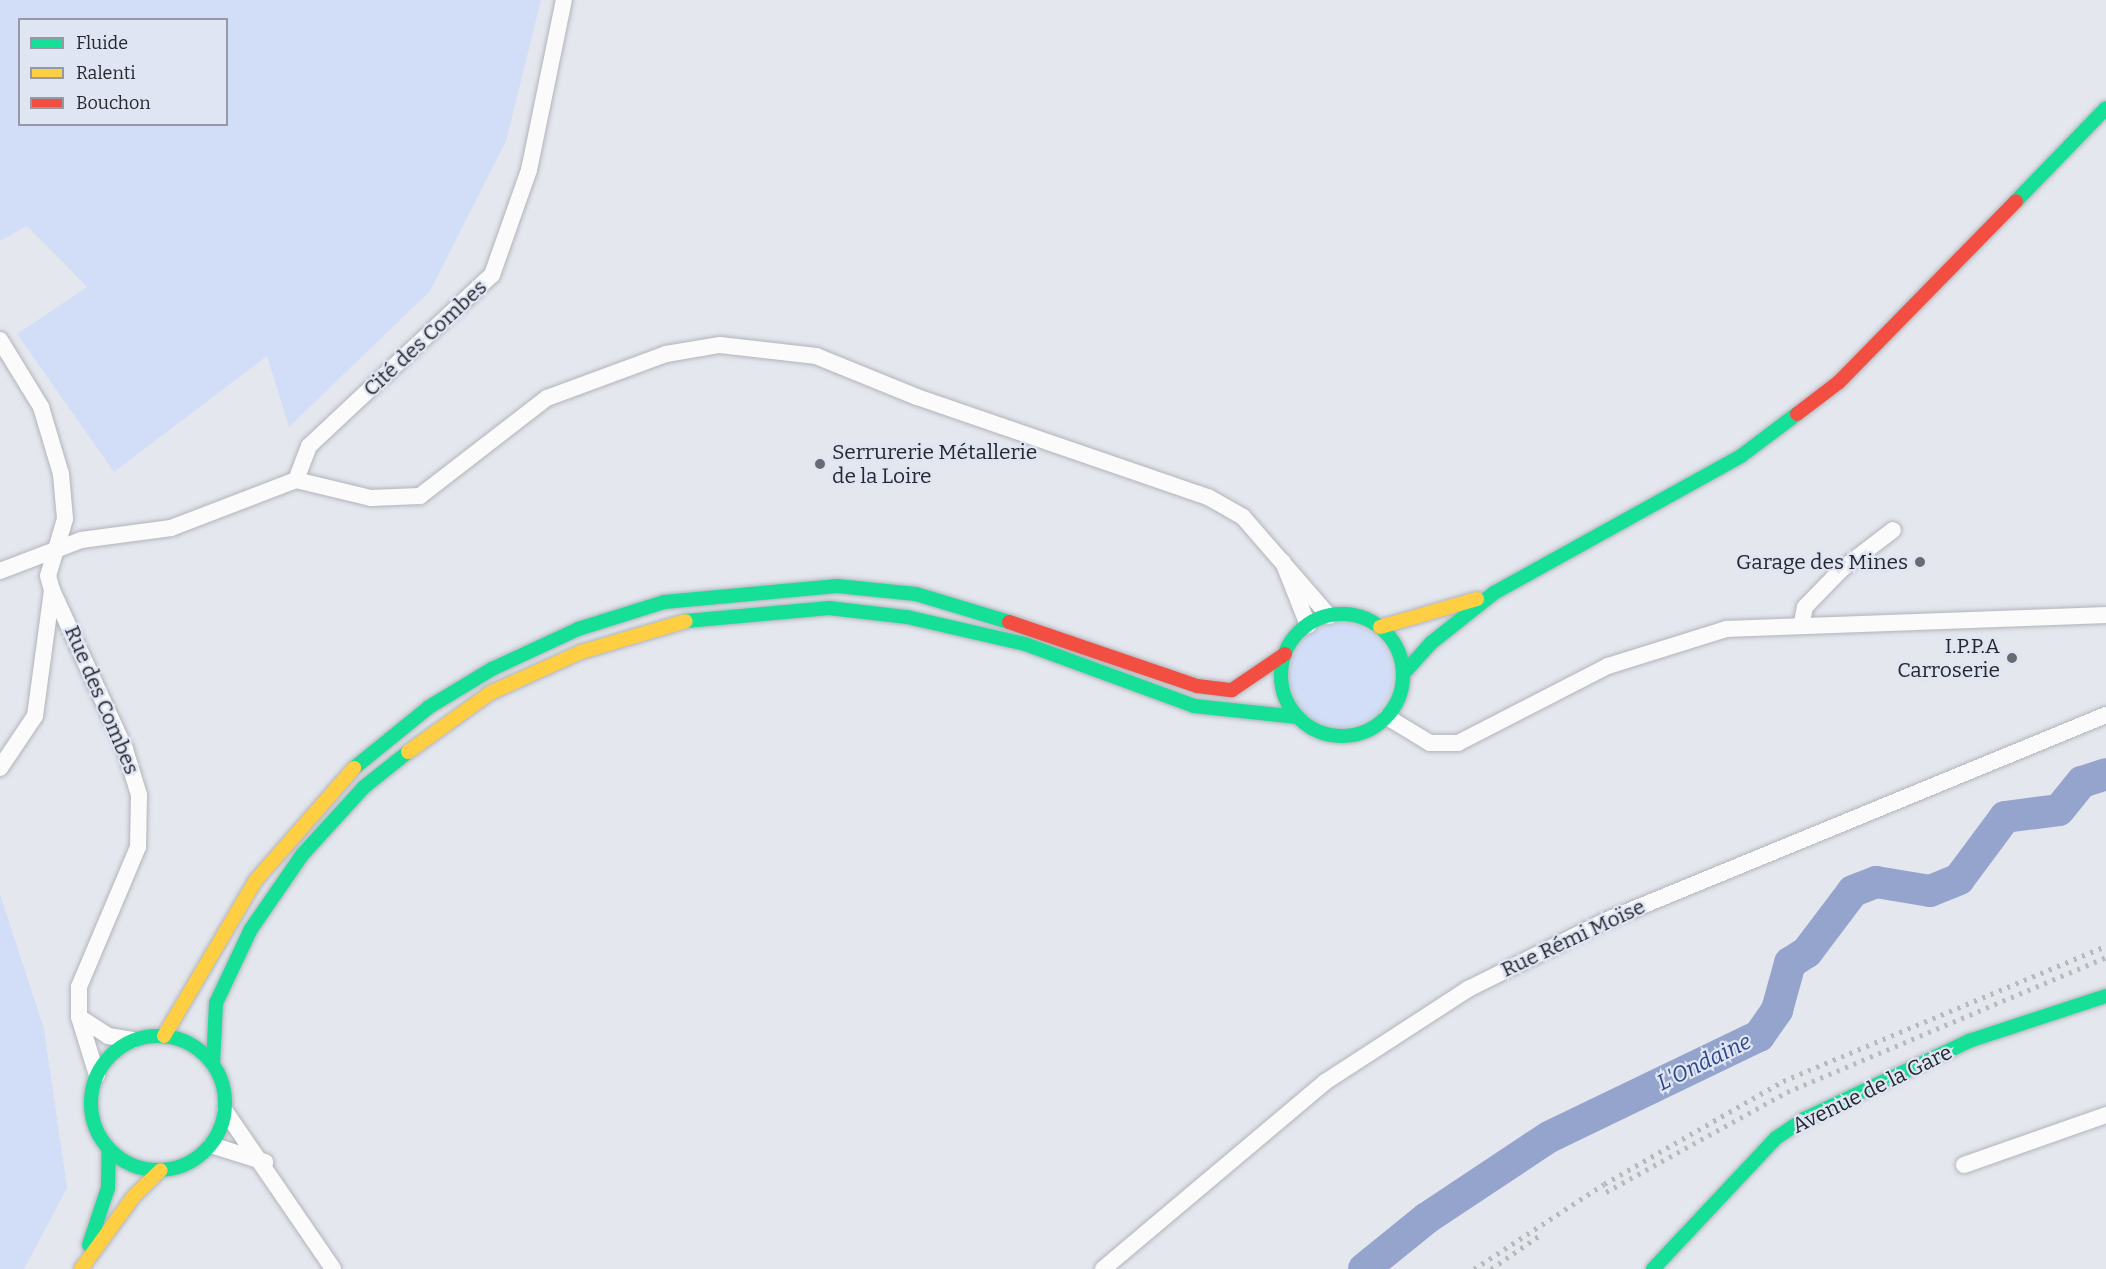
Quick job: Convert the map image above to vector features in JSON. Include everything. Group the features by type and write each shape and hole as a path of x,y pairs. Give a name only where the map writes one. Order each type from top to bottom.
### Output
{"main road":[{"path":"1403,674 1431,643 1494,593 1741,456 1839,382 2106,108"},
{"path":"109,1149 108,1188 81,1269 134,1196 160,1170 197,1158 211,1145 225,1111 225,1094 213,1064 216,1003 257,920 302,855 364,787 445,723 490,693 581,652 673,623 750,611 829,608 907,617 1025,644 1194,706 1297,717 1332,736 1371,729 1387,717 1399,697 1403,674 1396,648 1380,627 1364,619 1329,616 1308,625 1285,654 1232,690 1197,686 950,603 916,594 837,586 664,602 578,629 492,669 429,707 345,775 256,880 164,1036"},
{"path":"1380,627 1494,593"},
{"path":"1285,654 1285,698 1297,717"},
{"name":"Avenue de la Gare","path":"1653,1269 1776,1138 1804,1119 1970,1041 2106,996"},
{"path":"160,1170 124,1161 109,1149 91,1114 97,1075 112,1054 133,1040 164,1036 183,1040 213,1064"}],"street":[{"name":"Cité des Combes","path":"296,480 309,446 492,275 529,170 564,0"},
{"path":"0,340 41,407 61,474 65,519 55,554"},
{"path":"0,571 55,554 81,540 171,528 296,480 371,498 420,496 524,412 571,386 666,354 720,345 773,348 816,356 917,398 1208,497 1243,517 1329,616"},
{"path":"1802,622 1805,607 1842,569 1893,530"},
{"name":"Rue des Combes","path":"55,554 48,576 52,590 129,758 142,828 79,987 79,1017 97,1075"},
{"path":"1282,562 1308,625"},
{"name":"Rue des Combes","path":"0,768 12,758 35,716 52,590"},
{"path":"1387,717 1430,743 1458,743 1640,652 1726,628 1802,622 2106,615"},
{"name":"Rue Rémi Moïse","path":"1103,1269 1325,1082 1468,989 1605,921 2106,715"},
{"path":"79,1017 108,1036 133,1040"},
{"path":"225,1111 265,1162 333,1269"},
{"path":"1964,1164 2106,1115"},
{"path":"211,1145 265,1162"}],"shaded area":[{"path":"0,0 541,0 506,141 430,291 289,427 267,356 114,472 17,334 87,287 27,226 0,241"},
{"path":"1341,623 1361,627 1378,638 1389,655 1393,675 1389,695 1378,712 1361,723 1341,727 1321,723 1304,712 1293,695 1289,675 1293,655 1304,638 1321,627"},
{"path":"0,894 44,1029 67,1188 24,1269 0,1269"}],"waterway":[{"name":"L'Ondaine","path":"1364,1269 1427,1218 1549,1137 1759,1036 1777,1010 1790,963 1807,952 1853,891 1876,882 1930,891 1959,879 2005,817 2059,810 2082,782 2106,774"}],"railway":[{"path":"1474,1269 1604,1184 1783,1081 2106,946"},
{"path":"1606,1192 1787,1092 2106,957"},
{"path":"1491,1269 1543,1233"}],"traffic: fast":[{"path":"2016,201 2106,108"},
{"path":"1403,674 1431,643 1494,593 1741,456 1797,414"},
{"path":"354,768 429,707 492,669 578,629 664,602 837,586 916,594 1009,622"},
{"path":"686,621 829,608 907,617 1025,644 1194,706 1297,717"},
{"path":"1342,614 1365,619 1385,632 1398,652 1403,675 1398,698 1385,718 1365,731 1342,736 1319,731 1299,718 1286,698 1281,675 1286,652 1299,632 1319,619 1342,614"},
{"path":"213,1064 216,1003 251,929 302,855 364,787 408,752"},
{"path":"1653,1269 1776,1138 1804,1119 1969,1041 2106,996"},
{"path":"158,1036 184,1041 205,1056 220,1077 225,1103 220,1129 205,1150 184,1165 158,1170 132,1165 111,1150 96,1129 91,1103 96,1077 111,1056 132,1041 158,1036"},
{"path":"89,1245 108,1188 109,1149"}],"traffic: slow":[{"path":"1380,627 1477,599"},
{"path":"408,752 490,693 581,652 686,621"},
{"path":"164,1036 256,880 354,768"},
{"path":"81,1269 134,1196 161,1170"}],"traffic: jam":[{"path":"1797,414 1839,382 2016,201"},
{"path":"1009,622 1197,686 1232,690 1285,654"}],"place":[{"name":"Serrurerie Métallerie de la Loire","path":"820,464"},
{"name":"Garage des Mines","path":"1920,562"},
{"name":"I.P.P.A Carroserie","path":"2012,658"}]}
